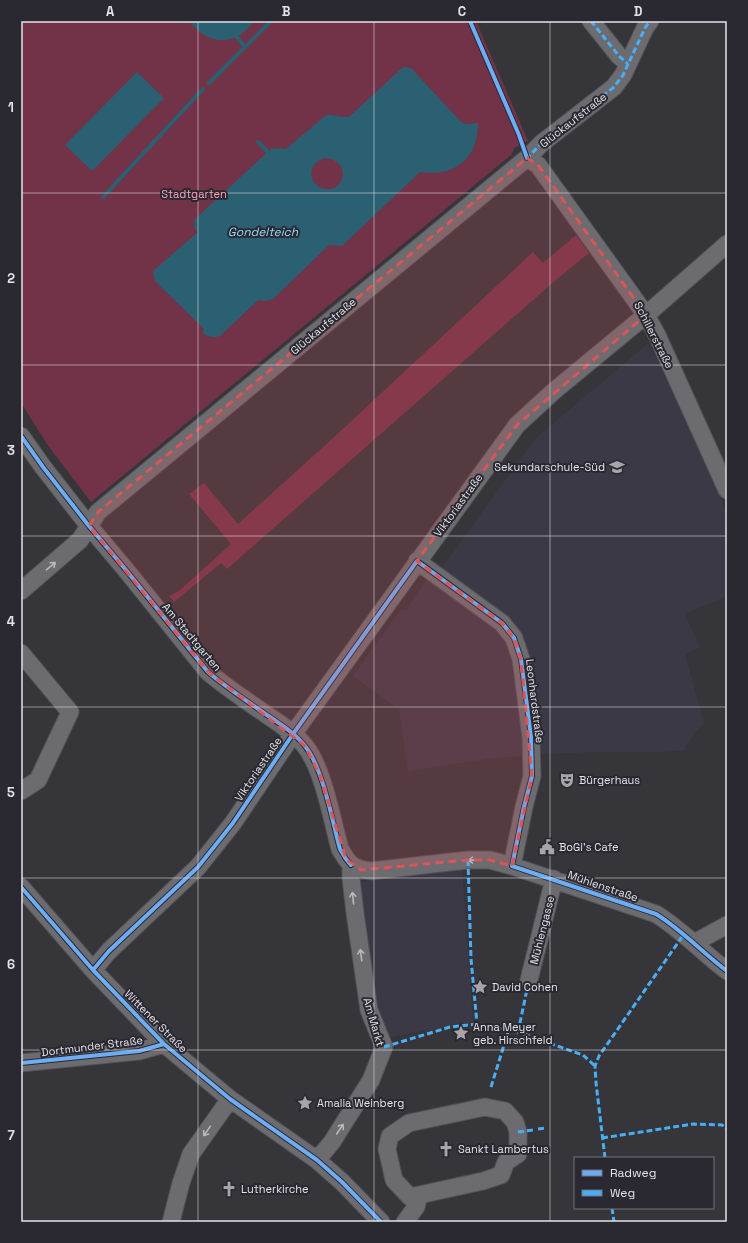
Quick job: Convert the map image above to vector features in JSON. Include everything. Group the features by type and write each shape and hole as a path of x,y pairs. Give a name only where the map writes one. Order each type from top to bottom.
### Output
{"street":[{"path":"590,21 619,56 628,64"},
{"name":"Glückaufstraße","path":"21,591 80,540 98,512 527,158 542,143 614,87 628,64 645,28 650,21"},
{"name":"Schillerstraße","path":"527,158 538,165 646,315 657,335 727,490"},
{"name":"Viktoriastraße","path":"93,970 109,951 198,867 233,823 293,734 516,426 554,391 646,315 727,244"},
{"name":"Am Stadtgarten","path":"21,436 89,526 208,672 224,686 293,734 305,746 320,776 340,848 351,866"},
{"name":"Leonhardstraße","path":"417,561 502,623 514,638 521,659 531,737 532,776 512,866"},
{"path":"21,653 70,712 38,780 21,791"},
{"name":"Mühlenstraße","path":"351,866 361,870 371,871 468,860 490,860 512,866 656,914 668,921 689,938 708,957 727,972"},
{"name":"Am Markt","path":"317,1160 332,1142 371,1080 384,1047 369,1010 355,913 351,866"},
{"name":"Mühlengasse","path":"529,980 554,879"},
{"name":"Wittener Straße","path":"21,887 93,970 164,1044 230,1099 317,1160 342,1182 380,1222"},
{"path":"689,938 727,925"},
{"name":"Dortmunder Straße","path":"21,1063 139,1051 164,1044"},
{"path":"171,1222 181,1183 191,1154 230,1099"},
{"path":"485,1108 505,1111 515,1122 518,1132 518,1154 506,1162 501,1175 483,1181 419,1196 410,1197 394,1180 387,1150 390,1136 409,1123 485,1108"},
{"path":"405,1222 416,1207 419,1196"}],"highlighted area":[{"path":"527,158 538,165 646,315 517,425 417,561 502,623 514,638 521,659 532,776 512,866 490,860 468,860 361,870 346,859 320,776 305,746 208,672 89,526 98,512"}],"shaded area":[{"path":"647,344 653,351 727,513 727,596 685,614 700,647 685,654 704,723 693,735 684,750 664,752 546,754 487,759 408,771 399,709 353,676 401,609 406,610 430,575 434,578 444,565 535,439"},
{"path":"462,868 473,1022 379,1039 356,883"}],"green space":[{"name":"Stadtgarten","path":"21,21 476,21 528,141 514,148 512,154 91,502 49,447 21,403"},
{"path":"576,235 589,253 557,279 227,569 221,563 174,602 169,596 179,591 231,544 189,494 204,483 238,524 332,439 533,252 543,263"}],"water":[{"path":"189,21 254,21 243,33 230,39 222,40 208,37 199,31"},
{"name":"Gondelteich","path":"402,68 411,68 462,123 478,123 474,147 469,156 462,163 444,172 420,172 342,246 330,245 327,247 273,299 266,301 258,300 220,336 210,337 204,334 202,332 204,329 155,281 153,271 198,232 194,227 195,219 272,148 286,149 326,115 343,117 350,116","holes":["326,158 334,160 340,165 342,170 343,176 341,182 331,189 324,189 315,184 311,174 312,168 322,159"]},
{"path":"137,72 164,98 92,171 65,145"}],"waterway":[{"path":"209,83 271,21"},
{"path":"237,37 245,47"},
{"path":"103,197 203,89"},
{"path":"258,142 268,152"}],"marked path":[{"path":"591,21 619,56 628,64"},
{"path":"526,157 527,158 542,143 614,87 623,75 645,28 650,21"},
{"path":"468,860 471,959 477,1024"},
{"path":"605,1157 595,1066 599,1056 684,934"},
{"path":"518,1032 529,980"},
{"path":"384,1047 450,1027 477,1024 518,1032 583,1055 595,1066"},
{"path":"491,1087 509,1029"},
{"path":"602,1138 693,1124 722,1125 727,1129"},
{"path":"538,1129 547,1128"},
{"path":"518,1132 533,1130"},
{"path":"612,1209 614,1222"}],"cycle path":[{"path":"470,21 519,135 527,158"},
{"path":"21,436 89,526 208,672 287,729 305,746 317,767 322,781 340,849 351,865"},
{"path":"93,970 109,951 198,867 233,823 293,734 417,561 502,623 514,638 521,659 531,737 532,776 512,866 656,914 675,927 727,971"},
{"path":"21,887 93,970 164,1044 230,1099 317,1160 342,1182 381,1222"},
{"path":"21,1063 139,1051 164,1044"}],"place":[{"name":"Sekundarschule-Süd","path":"617,467"},
{"name":"Bürgerhaus","path":"567,780"},
{"name":"BoGi's Cafe","path":"547,847"},
{"name":"David Cohen","path":"480,987"},
{"name":"Anna Meyer geb. Hirschfeld","path":"461,1033"},
{"name":"Amalia Weinberg","path":"305,1103"},
{"name":"Sankt Lambertus","path":"446,1149"},
{"name":"Lutherkirche","path":"229,1189"}]}
